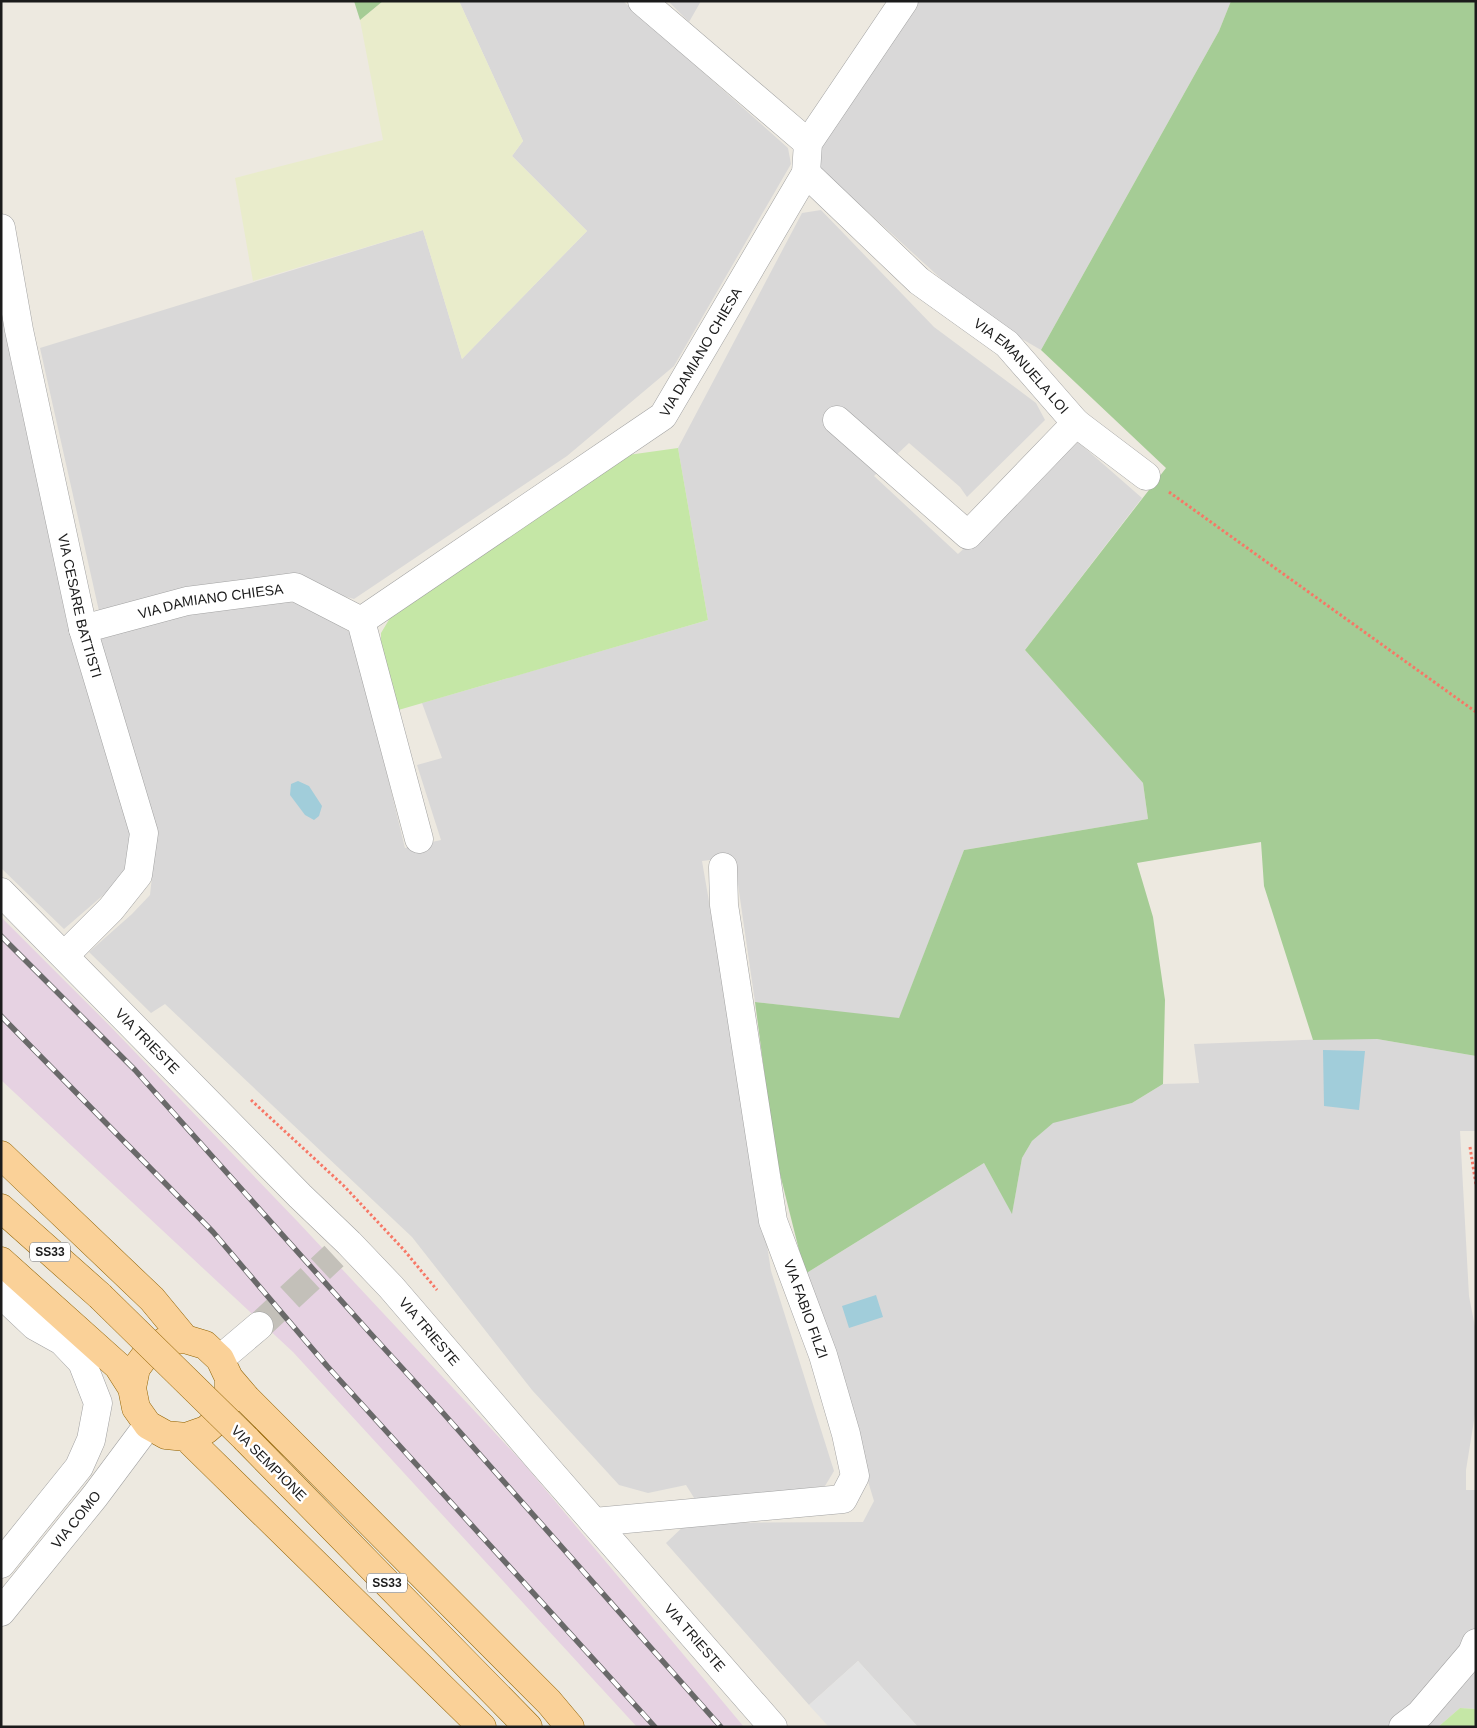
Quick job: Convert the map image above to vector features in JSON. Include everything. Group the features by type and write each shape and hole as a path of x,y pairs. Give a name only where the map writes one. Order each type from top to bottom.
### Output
{"main road":[{"path":"1,1155 152,1299 185,1339"},
{"name":"VIA SEMPIONE","path":"1,1208 100,1296 246,1439 528,1727"},
{"path":"1,1261 118,1366 132,1388 136,1408 148,1425 166,1435 186,1437 206,1430 221,1417 229,1398 225,1368"},
{"path":"132,1388 136,1368 148,1352 165,1341 185,1339 205,1345 225,1368 247,1399 549,1702 570,1727"},
{"path":"186,1437 482,1727"}],"street":[{"path":"642,1 808,143 904,1"},
{"name":"VIA DAMIANO CHIESA","path":"83,629 187,601 295,587 361,621 663,416 806,174 808,143"},
{"name":"VIA EMANUELA LOI","path":"806,174 918,281 1007,344 1076,423 968,535 837,420"},
{"name":"VIA CESARE BATTISTI","path":"1,228 19,330 83,629 144,833 138,875 111,909 65,955"},
{"path":"1076,423 1146,476"},
{"path":"361,621 420,838"},
{"name":"VIA FABIO FILZI","path":"594,1522 843,1499 856,1476 823,1355 773,1221 724,905 723,868"},
{"name":"VIA TRIESTE","path":"1,892 300,1196 342,1249 391,1287 773,1727"},
{"path":"1,1294 35,1326 62,1341 82,1362 98,1403 91,1440 80,1467 1,1564"},
{"path":"225,1368 259,1326"},
{"name":"VIA COMO","path":"1,1612 95,1496 148,1425"},
{"path":"1403,1727 1420,1714 1472,1653 1476,1643"}],"path":[{"path":"1146,476 1476,712"},
{"path":"1470,1148 1476,1185"}],"shaded area":[{"path":"459,1 623,1 788,148 791,164 674,366 567,456 354,599 272,576 99,611 40,348 423,230 462,359 587,231 512,156 523,141"},
{"path":"668,1 701,1 689,22"},
{"path":"919,1 1231,1 1219,31 1041,350 982,316 813,162 814,151 906,16"},
{"path":"821,210 934,327 1036,403 1045,420 967,497 960,487 909,443 874,476 958,554 1078,442 1142,498 1025,650 1143,783 1148,819 964,850 899,1019 755,1002 734,857 702,861 771,1271 834,1471 825,1486 696,1501 686,1485 648,1493 619,1485 532,1390 412,1237 165,1004 151,1013 89,952 132,914 150,895 156,840 97,640 244,598 301,603 353,634 405,848 441,840 417,765 442,758 422,703 708,620 678,448 802,213"},
{"path":"1,297 133,835 123,878 64,929 1,868"},
{"path":"1,917 110,1026 298,1222 524,1464 744,1727 637,1727 293,1352 1,1080"},
{"path":"1377,1039 1476,1056 1476,1131 1460,1131 1469,1296 1476,1332 1476,1408 1466,1470 1466,1490 1476,1490 1476,1709 1460,1708 1438,1727 918,1727 858,1661 809,1705 666,1543 687,1523 863,1522 874,1501 805,1274 984,1163 1012,1213 1022,1158 1032,1141 1053,1122 1132,1103 1163,1084 1199,1083 1194,1044"},
{"path":"858,1661 918,1727 829,1727 809,1705"}],"green space":[{"path":"354,1 383,1 360,20"},
{"path":"383,1 459,1 523,141 512,156 587,231 462,359 423,230 253,281 235,178 383,140 360,20"},
{"path":"1231,1 1476,1 1476,1056 1377,1039 1313,1040 1264,886 1261,842 1137,863 1153,917 1165,1000 1163,1084 1132,1103 1053,1123 1032,1141 1022,1158 1012,1214 984,1163 805,1274 775,1154 755,1002 899,1018 964,850 1148,819 1143,783 1025,650 1166,468 1041,350 1219,31"},
{"path":"678,448 708,620 395,711 381,658 381,633 393,613 628,455"},
{"path":"1460,1708 1476,1709 1476,1727 1438,1727"}],"water":[{"path":"298,781 309,786 322,806 319,816 314,820 305,815 290,795 291,784"},
{"path":"1323,1050 1365,1051 1359,1110 1324,1106"},
{"path":"876,1295 883,1317 849,1328 842,1306"}],"tunnel":[{"path":"259,1326 334,1256"}],"railway":[{"path":"1,936 135,1070 436,1405 721,1727"},
{"path":"1,1016 213,1232 327,1366 655,1727"}]}
